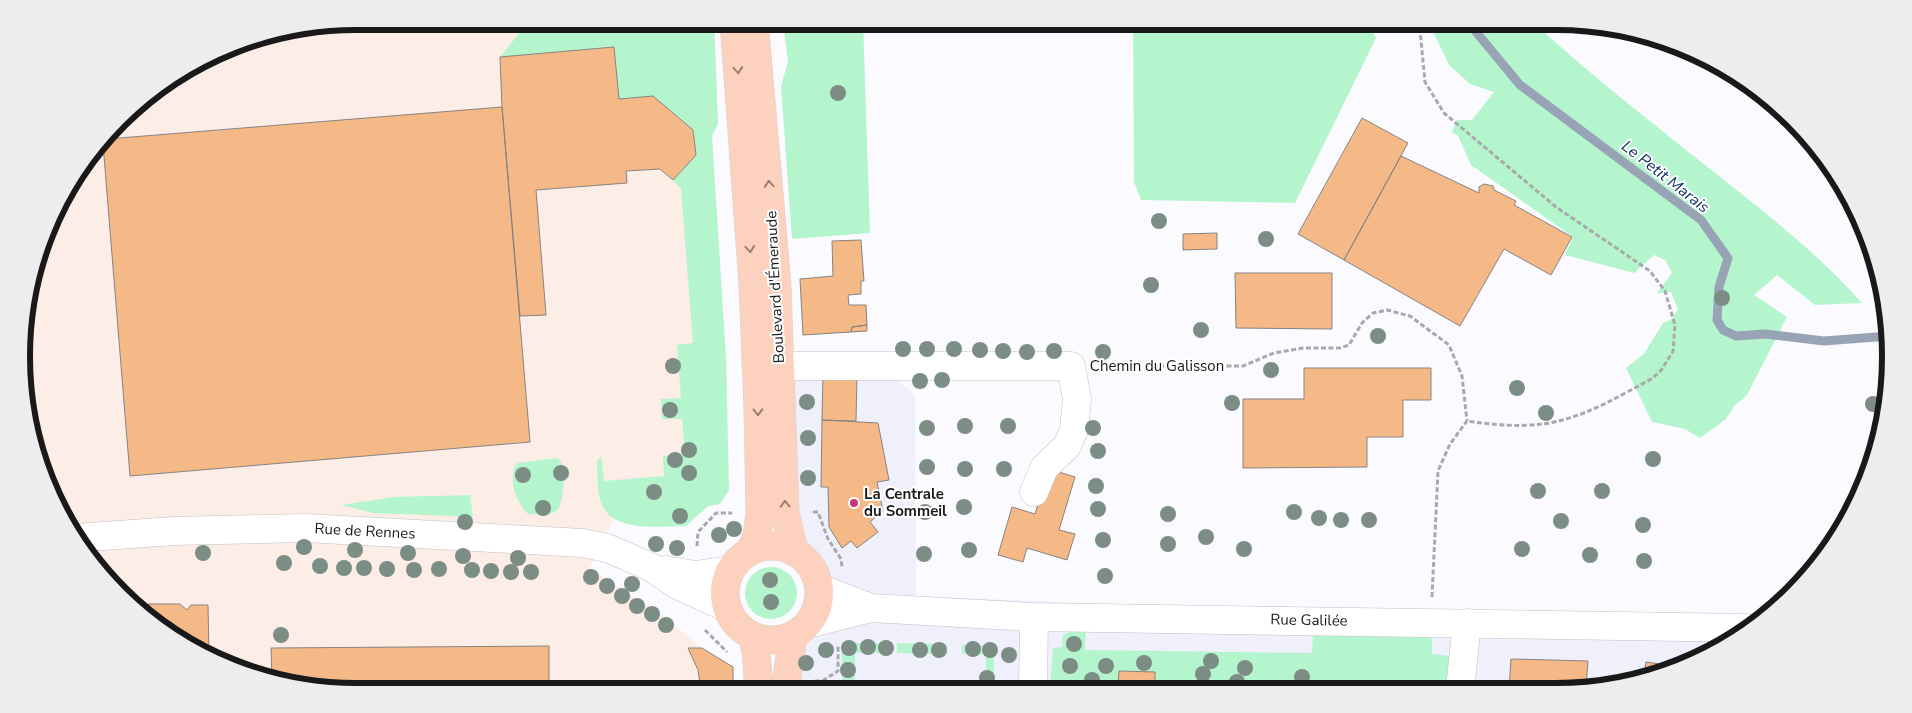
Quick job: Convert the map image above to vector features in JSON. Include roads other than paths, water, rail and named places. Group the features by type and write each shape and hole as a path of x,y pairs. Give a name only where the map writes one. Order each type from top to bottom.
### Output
{"main road":[{"path":"735,30 753,285 767,366 760,512 757,536 750,551"},
{"name":"Boulevard d'Émeraude","path":"755,30 773,228 767,366 785,512 794,552"},
{"path":"797,683 800,630 817,607 819,588 814,571 802,557 794,552 772,546 750,551 736,562 730,570 724,588 726,607 736,624 752,636 772,640 800,630"},
{"path":"752,636 756,652 758,683"}],"street":[{"name":"Chemin du Galisson","path":"767,366 1071,366 1077,399 1074,430 1067,446 1044,468 1034,492"},
{"name":"Rue de Rennes","path":"85,537 174,531 304,528 583,543 607,548 651,567 677,584 726,607"},
{"name":"Rue de Rennes","path":"651,567 695,575 730,570"},
{"name":"Rue Galilée","path":"819,588 870,608"},
{"name":"Rue Galilée","path":"800,630 840,615 870,608 1034,617 1737,628"},
{"path":"1033,683 1034,617"},
{"path":"1461,683 1467,623"}],"waterway":[{"name":"Le Petit Marais","path":"1474,30 1520,85 1701,220 1728,258 1719,287 1717,320 1723,330 1736,336 1765,334 1824,341 1881,337"}],"place":[{"name":"La Centrale du Sommeil","path":"854,503"}]}
